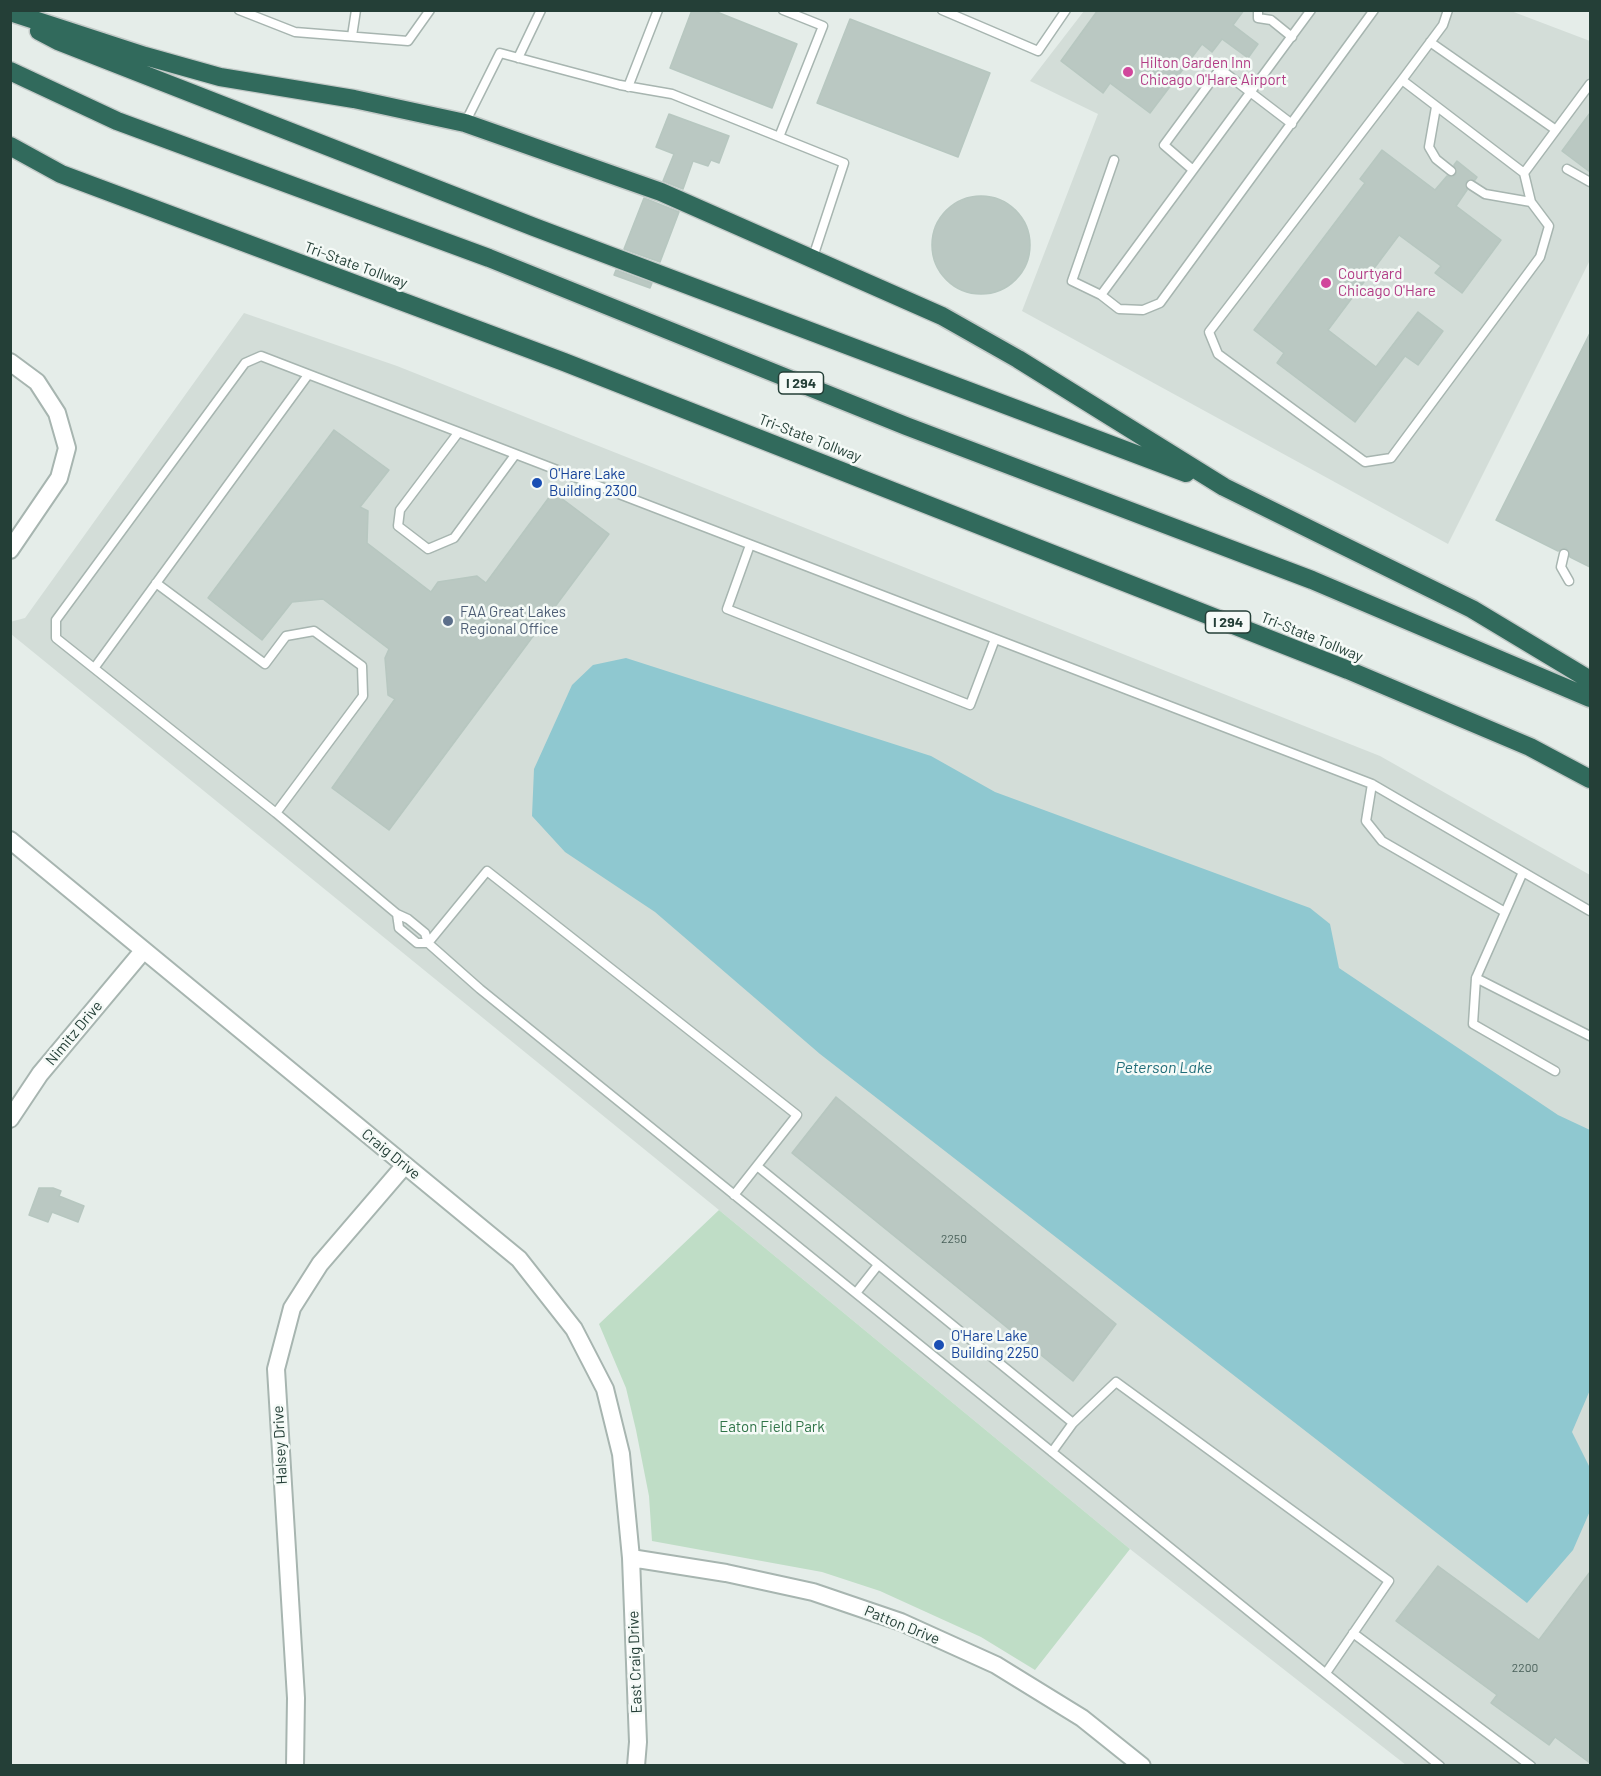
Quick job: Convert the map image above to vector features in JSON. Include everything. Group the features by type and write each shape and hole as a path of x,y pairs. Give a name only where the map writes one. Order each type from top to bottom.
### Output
{"highway":[{"path":"10,14 220,77 262,86 354,99 465,123 661,192 813,257 942,316 1018,359 1224,487"},
{"path":"10,14 58,41 544,231 1224,487 1472,609 1590,680"},
{"name":"I 294","path":"10,70 117,121 489,258 906,426 1312,580 1590,698"},
{"name":"Tri-State Tollway","path":"10,146 60,174 564,362 1348,670 1530,747 1590,779"},
{"path":"10,160 60,174"}],"street":[{"path":"10,362 37,382 57,413 67,448 59,478 10,550"},
{"name":"Craig Drive","path":"10,840 519,1259 574,1329 605,1389 621,1454 631,1558"},
{"name":"Nimitz Drive","path":"10,1119 40,1074 143,951"},
{"name":"Halsey Drive","path":"295,1766 296,1698 276,1369 292,1308 320,1264 405,1166"},
{"name":"East Craig Drive","path":"631,1558 638,1742 636,1766"},
{"name":"Patton Drive","path":"631,1558 726,1573 813,1592 901,1622 996,1665 1082,1718 1142,1766"}],"lane":[{"path":"238,10 295,32 408,41 430,10"},
{"path":"352,36 356,10"},
{"path":"518,58 541,10"},
{"path":"628,87 658,10"},
{"path":"779,137 823,26 783,10"},
{"path":"942,10 1038,51 1066,10"},
{"path":"1258,10 1258,18 1271,20 1292,37"},
{"path":"1101,295 1311,10"},
{"path":"1114,160 1072,281 1101,295 1119,309 1143,310 1160,303 1293,124 1374,10"},
{"path":"1402,80 1524,174 1531,202 1549,226 1540,257 1391,458 1365,462 1218,354 1209,332 1443,25 1448,10"},
{"path":"1430,42 1556,130"},
{"path":"465,123 500,53 628,87 672,94 844,163 813,257"},
{"path":"1193,170 1164,145 1220,69 1250,94 1293,124"},
{"path":"1524,174 1590,84"},
{"path":"1436,107 1429,147 1436,159 1450,171"},
{"path":"1567,169 1590,182"},
{"path":"1471,185 1485,194 1531,202"},
{"path":"1440,1766 480,989 428,943 425,933 408,919 397,914 276,813 56,638 56,620 245,363 261,356 1372,784 1590,911"},
{"path":"94,667 308,375"},
{"path":"458,433 400,510 398,526 428,549 454,538 515,455"},
{"path":"750,545 727,609 970,705 995,639"},
{"path":"1564,554 1561,567 1569,581"},
{"path":"156,583 265,664 286,636 314,631 362,666 363,696 276,813"},
{"path":"1372,784 1366,821 1382,841 1505,912"},
{"path":"428,943 486,871 797,1115 734,1195"},
{"path":"1523,872 1476,978 1473,1024 1555,1071"},
{"path":"397,914 399,928 417,942 428,943"},
{"path":"1476,978 1590,1036"},
{"path":"757,1166 1073,1423"},
{"path":"856,1293 878,1264"},
{"path":"1052,1452 1073,1423 1116,1382 1389,1581 1326,1673"},
{"path":"1353,1633 1531,1766"}],"shaded area":[{"path":"1084,11 1511,11 1590,41 1590,260 1448,544 1022,311 1098,114 1030,81"},
{"path":"244,313 397,366 1380,756 1590,875 1590,1765 1406,1765 1130,1549 719,1210 11,634 10,622 25,618"}],"green space":[{"name":"Eaton Field Park","path":"719,1210 1130,1549 1035,1670 981,1637 880,1591 822,1572 652,1541 649,1496 626,1388 599,1324"}],"water":[{"name":"Peterson Lake","path":"626,658 931,756 995,792 1310,908 1330,924 1339,968 1558,1115 1590,1130 1590,1390 1572,1432 1590,1468 1590,1511 1573,1550 1527,1603 820,1054 655,912 565,852 532,816 534,769 572,685 593,665"}],"building":[{"path":"692,10 712,10 797,44 772,108 670,68"},
{"name":"Hilton Garden Inn Chicago O'Hare Airport","path":"1098,10 1244,10 1233,25 1258,44 1248,58 1222,39 1212,52 1202,44 1150,113 1110,83 1103,93 1061,61"},
{"path":"850,19 990,73 958,157 817,103"},
{"path":"1590,113 1590,172 1562,151"},
{"path":"669,114 729,136 719,163 711,160 708,166 693,161 683,189 663,181 674,154 656,147"},
{"name":"Courtyard Chicago O'Hare","path":"1382,150 1435,190 1447,176 1453,177 1456,174 1454,165 1457,161 1477,177 1475,180 1466,181 1467,190 1456,206 1501,240 1462,293 1435,273 1441,266 1399,235 1328,330 1376,367 1418,312 1443,331 1418,365 1405,356 1355,422 1277,363 1284,353 1254,330 1365,183 1360,179"},
{"path":"981,196 1000,200 1016,210 1026,226 1030,245 1026,264 1016,280 1000,290 981,294 962,290 946,280 936,264 932,245 936,226 946,210 962,200"},
{"path":"644,198 679,212 660,262 624,249"},
{"path":"616,270 652,283 650,288 614,275"},
{"path":"1590,333 1590,567 1570,557 1566,548 1558,551 1496,520"},
{"name":"FAA Great Lakes Regional Office","path":"334,430 389,470 360,507 368,511 367,543 431,592 438,582 477,576 486,583 553,492 609,534 389,830 332,788 395,699 388,695 385,658 389,649 323,599 292,602 262,640 208,598"},
{"path":"836,1097 1116,1324 1073,1381 792,1153"},
{"path":"39,1188 53,1188 61,1191 59,1196 84,1206 78,1222 52,1212 48,1222 29,1215"},
{"path":"1438,1566 1539,1640 1590,1572 1590,1763 1555,1737 1549,1745 1491,1703 1497,1695 1396,1621"}],"place":[{"name":"Hilton Garden Inn Chicago O'Hare Airport","path":"1128,72"},
{"name":"Courtyard Chicago O'Hare","path":"1326,283"},
{"name":"O'Hare Lake Building 2300","path":"537,483"},
{"name":"FAA Great Lakes Regional Office","path":"448,621"},
{"name":"O'Hare Lake Building 2250","path":"939,1345"}]}
